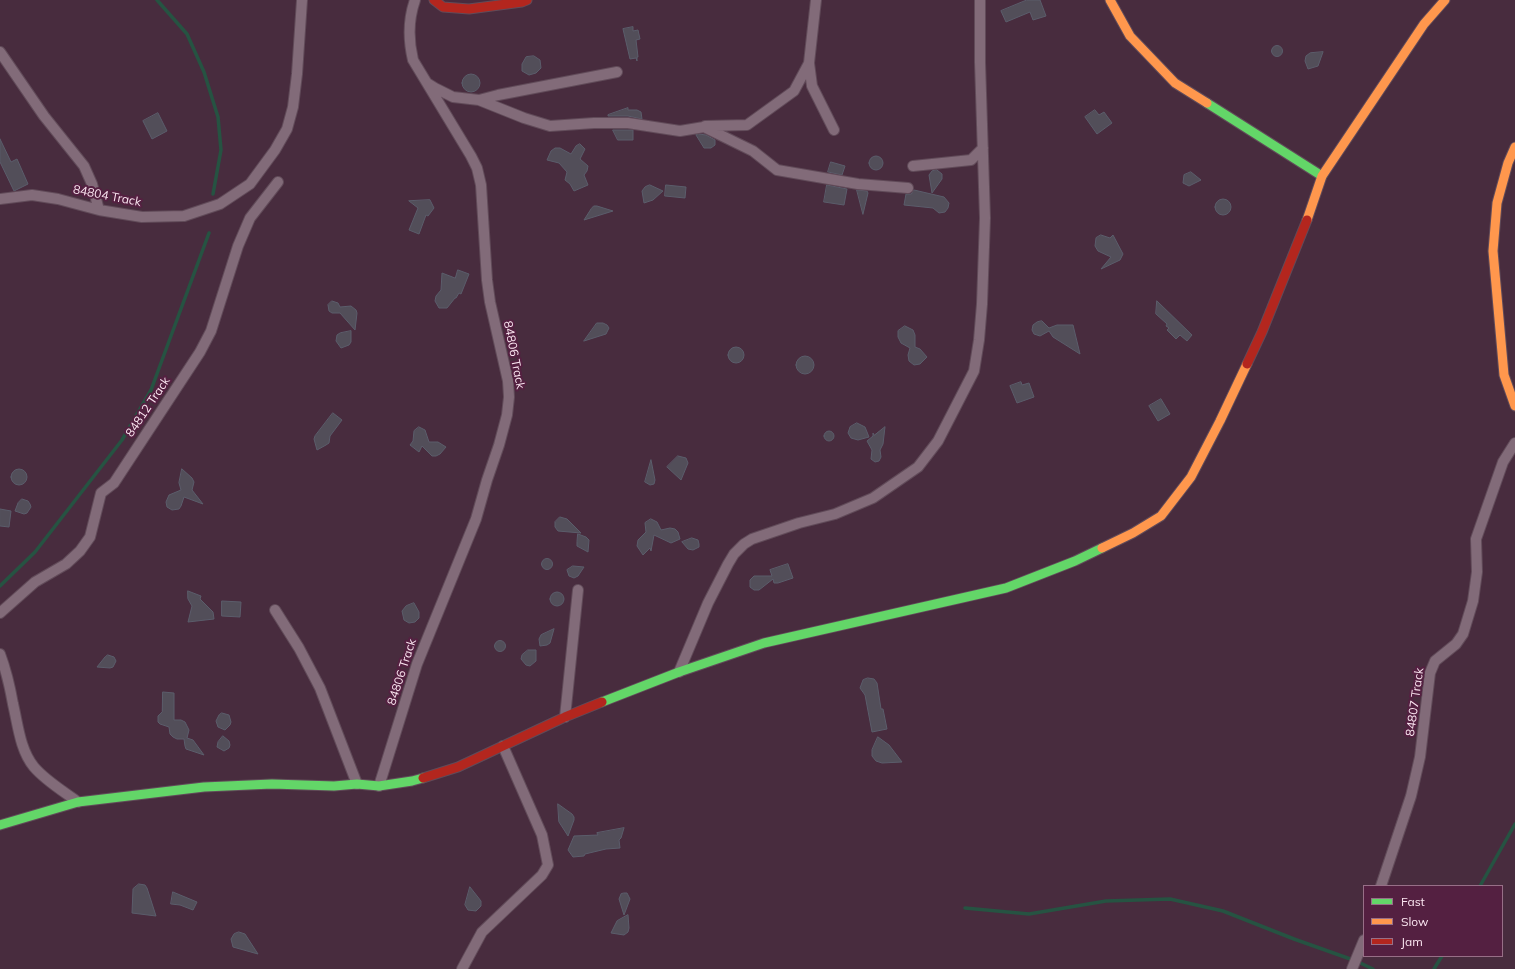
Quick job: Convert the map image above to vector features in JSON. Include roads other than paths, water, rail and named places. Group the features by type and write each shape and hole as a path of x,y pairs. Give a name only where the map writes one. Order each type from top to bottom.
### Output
{"street":[{"name":"84804 Track","path":"0,199 32,195 58,199 99,210 142,217 184,216 220,204 250,184 275,150 287,129 293,107 297,74 302,0"},
{"name":"84806 Track","path":"379,786 417,664 476,519 499,445 507,415 509,397 508,381 490,302 481,193 477,168 472,156 412,60 409,44 409,26 415,0"},
{"path":"434,0 444,7 469,9 522,2 527,0"},
{"path":"816,0 809,63 812,86 834,130"},
{"path":"679,672 708,603 731,559 744,544 752,539 799,523 836,514 873,498 918,467 938,441 974,371 979,340 982,304 985,218 980,62 980,0"},
{"path":"1110,0 1130,36 1175,84 1322,176"},
{"path":"0,825 78,802 204,787 272,784 334,786 357,784 379,786 412,781 458,767 566,717 679,672 764,643 1006,588 1075,561 1133,533 1161,516 1192,477 1220,422 1265,325 1310,212 1322,176 1424,24 1445,0"},
{"path":"0,52 44,116 84,166 92,184 99,210"},
{"path":"424,80 430,86 453,97 479,100 524,118 550,126 594,123 628,124 680,132 704,126 747,125 794,91 809,63"},
{"path":"479,100 617,72"},
{"path":"704,126 753,151 777,170 842,182 908,188"},
{"path":"1515,146 1508,163 1497,203 1493,251 1504,375 1515,406"},
{"path":"913,166 970,160 983,148"},
{"name":"84812 Track","path":"0,613 35,582 66,564 80,551 90,537 101,493 114,483 164,405 185,376 211,331 238,246 250,218 278,182"},
{"name":"84807 Track","path":"1381,885 1411,796 1420,756 1430,674 1435,661 1456,644 1463,634 1473,600 1477,572 1476,539 1503,462 1515,443"},
{"path":"566,717 578,590"},
{"path":"275,610 299,648 320,688 357,784"},
{"path":"0,654 19,733 27,758 35,768 52,783 78,802"},
{"path":"464,967 482,932 542,875 548,865 542,836 503,746"},
{"path":"1352,969 1363,942"}],"waterway":[{"path":"157,0 187,34 204,72 218,117 221,150 213,194"},
{"path":"0,586 35,552 122,440 151,390 209,233"},
{"path":"1481,885 1515,824"},
{"path":"965,908 1029,914 1106,901 1170,899 1223,911 1294,939 1356,961 1373,969"},
{"path":"1434,969 1441,957"}]}
